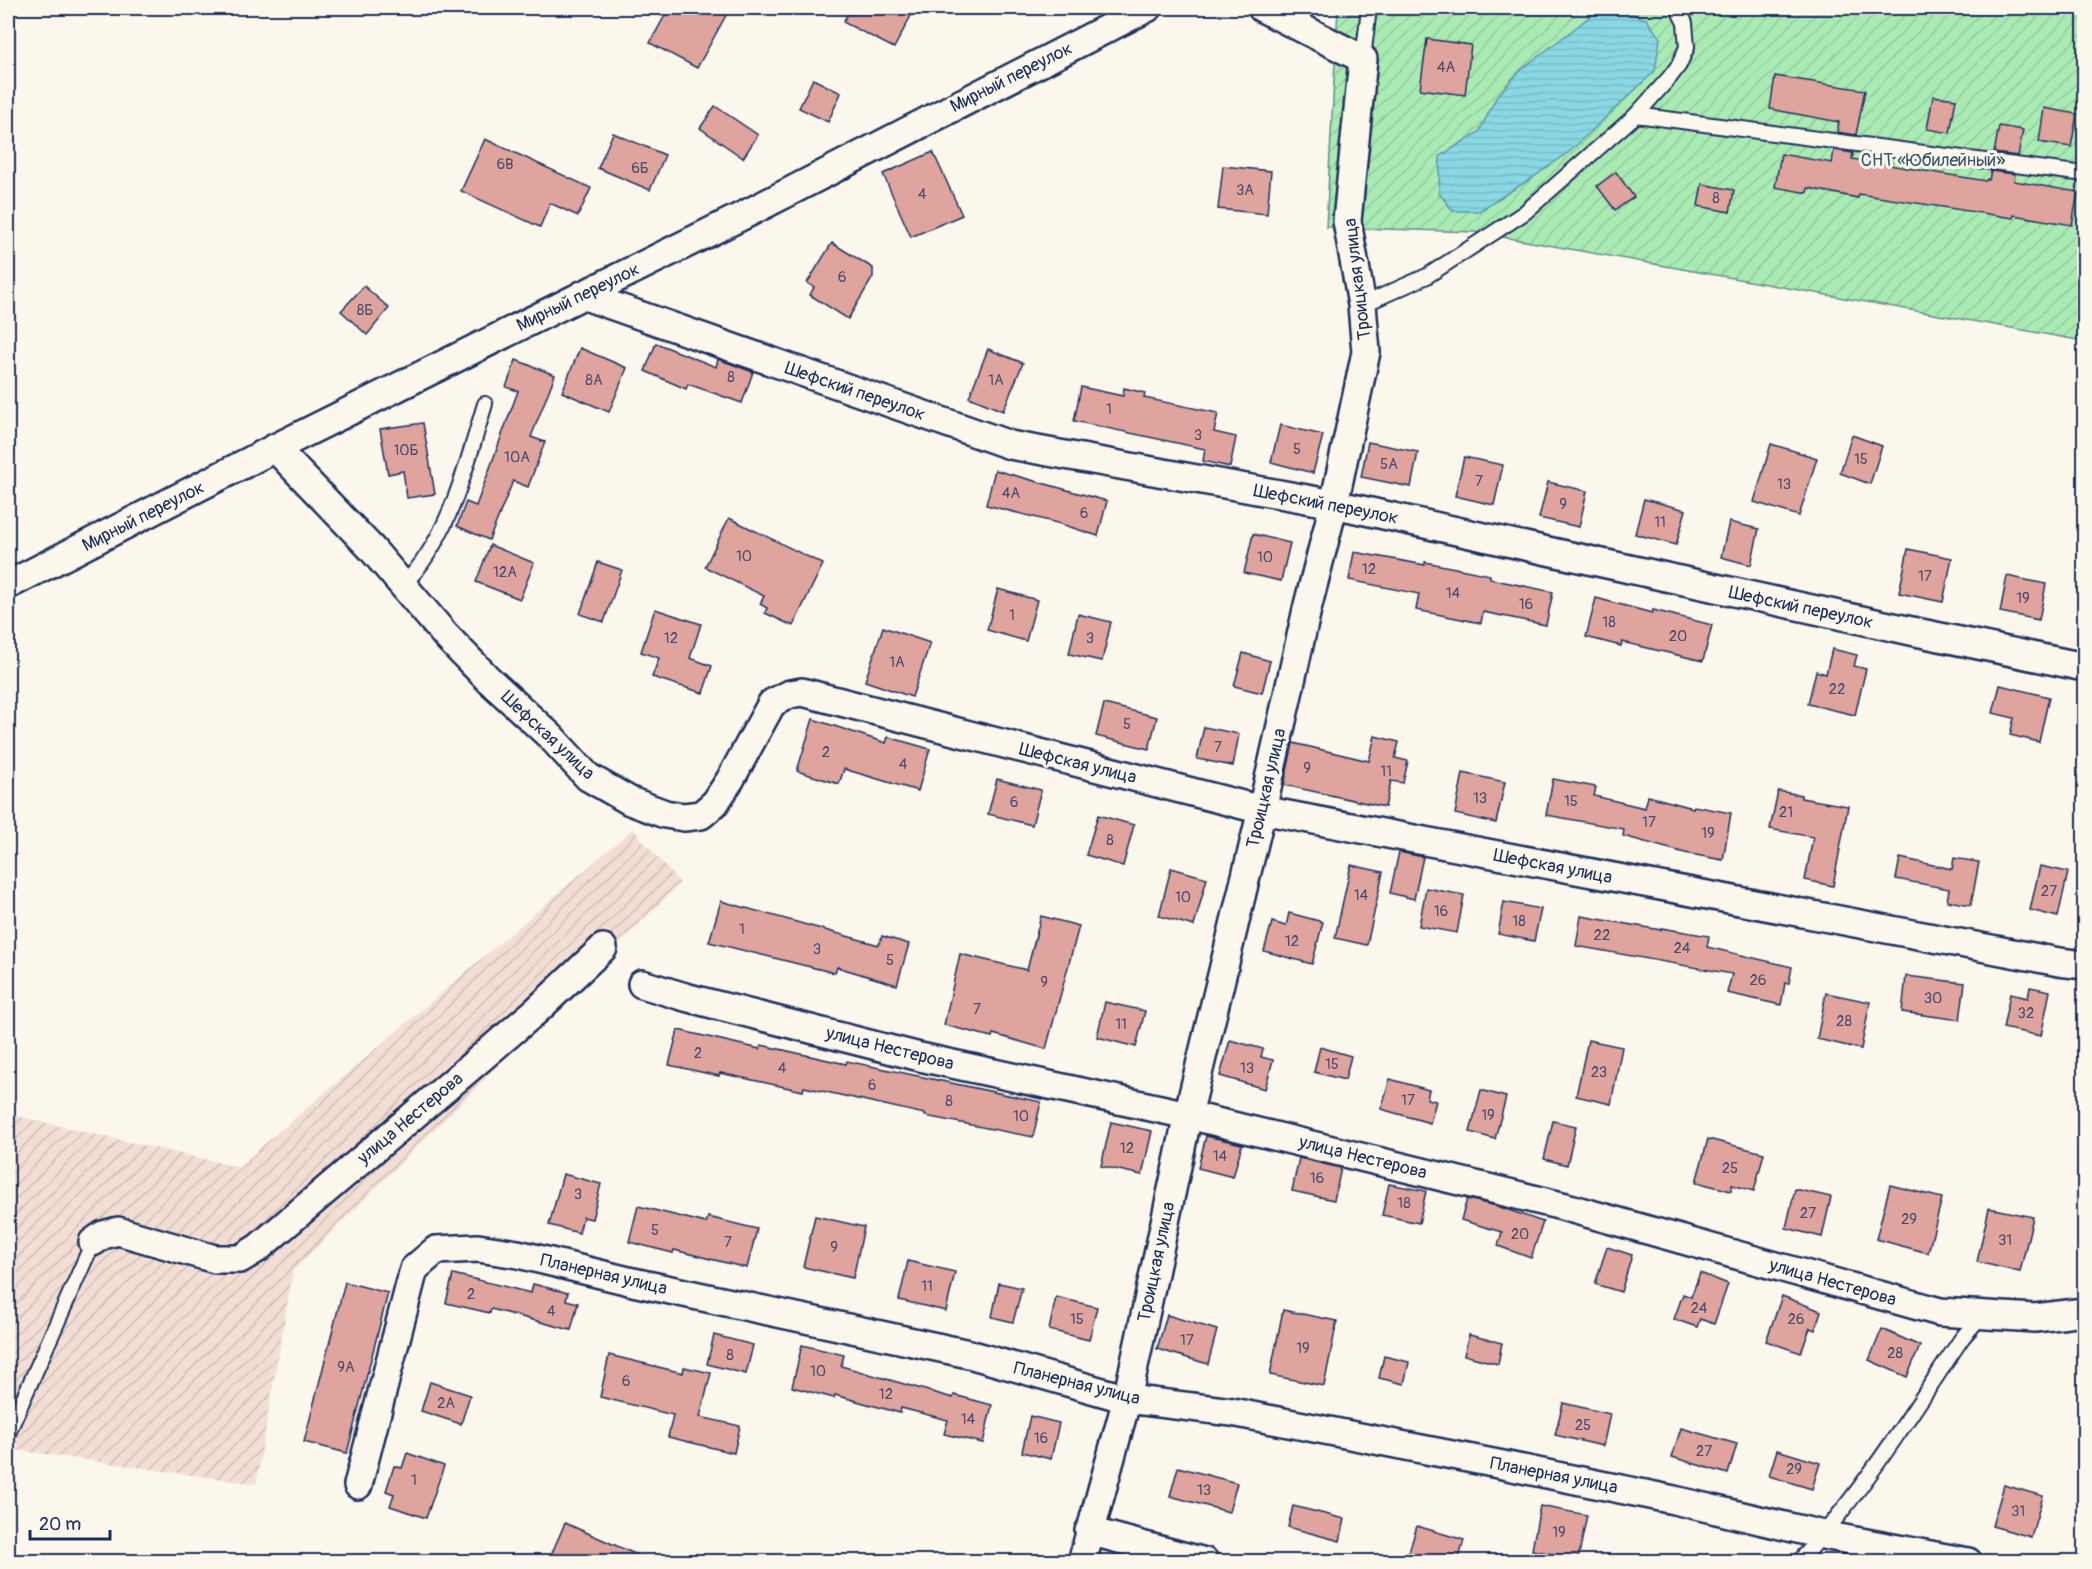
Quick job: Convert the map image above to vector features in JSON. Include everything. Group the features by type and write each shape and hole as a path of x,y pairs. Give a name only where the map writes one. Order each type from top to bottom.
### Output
{"street":[{"name":"Мирный переулок","path":"8,585 275,448 746,214 1147,8"},
{"path":"1262,8 1363,59"},
{"name":"Троицкая улица","path":"1082,1562 1127,1399 1188,1115 1262,810 1308,605 1334,504 1366,352 1362,305 1347,221 1363,59"},
{"name":"Шефский переулок","path":"582,295 1010,445 1334,504 2085,667"},
{"name":"Шефская улица","path":"275,448 372,549 479,670 551,737 588,777 630,801 665,814 684,817 701,815 715,803 772,703 790,694 802,692 1262,810 2047,960 2085,965"},
{"name":"улица Нестерова","path":"93,1242 118,1231 215,1259 240,1258 258,1248 536,1011 603,948"},
{"name":"улица Нестерова","path":"642,984 920,1057 1188,1115 1562,1206 1940,1312 2035,1318 2085,1312"},
{"name":"Планерная улица","path":"358,1485 414,1269 436,1250 478,1248 518,1254 969,1354 1127,1399 1232,1412 1674,1500 1823,1535 1968,1562"},
{"path":"1089,1531 1205,1562"}],"lane":[{"name":"Троицкая улица","path":"1363,59 1369,8"},
{"path":"1362,305 1427,276 1524,213 1636,115 1679,65 1687,47 1685,23 1680,13"},
{"path":"1636,115 2085,174"},
{"path":"404,585 423,562 447,517 486,405"},
{"path":"8,1433 93,1242"},
{"path":"1799,1562 1823,1535 1962,1338 1982,1316"}],"shaded area":[{"path":"633,829 680,883 293,1271 256,1484 8,1449 8,1114 238,1167"}],"green space":[{"name":"СНТ «Юбилейный»","path":"1338,8 2084,8 2084,341 1475,232 1326,227"}],"water":[{"path":"1600,9 1629,12 1646,19 1660,38 1655,71 1569,152 1532,178 1479,211 1453,211 1439,193 1440,156 1479,132 1497,96 1522,69"}],"building":[{"path":"669,8 730,8 697,68 650,43"},
{"path":"851,8 915,8 894,48 843,22"},
{"path":"1427,39 1471,45 1465,95 1420,89"},
{"path":"1775,76 1865,90 1856,135 1837,132 1839,122 1770,109"},
{"path":"813,79 841,93 828,122 799,108"},
{"path":"1933,96 1956,99 1950,133 1927,129"},
{"path":"715,106 758,135 743,158 700,128"},
{"path":"2044,108 2077,114 2071,147 2039,142"},
{"path":"1999,126 2023,130 2018,156 1994,153"},
{"path":"613,133 665,155 650,190 598,168"},
{"path":"485,139 591,188 578,216 550,203 540,227 461,191"},
{"path":"1834,150 1853,153 1852,159 1986,181 1989,180 1991,171 2015,174 2014,181 2078,192 2072,225 1859,194 1858,198 1808,188 1807,193 1775,187 1781,154 1832,163"},
{"path":"933,152 962,215 911,237 883,174"},
{"path":"1223,166 1271,171 1267,214 1218,209"},
{"path":"1616,172 1634,197 1615,210 1597,186"},
{"path":"1702,184 1734,190 1730,212 1698,206"},
{"path":"832,243 873,268 873,277 848,319 810,295 814,287 807,283"},
{"path":"364,286 389,308 367,335 341,311"},
{"path":"656,343 716,367 718,359 753,372 742,403 688,384 686,389 645,371"},
{"path":"580,348 627,368 609,412 562,392"},
{"path":"988,349 1023,363 1003,411 969,397"},
{"path":"516,360 555,375 531,437 545,442 528,487 513,481 489,540 457,526 466,502 476,506 518,391 506,387"},
{"path":"1081,387 1123,396 1124,388 1145,393 1144,398 1218,413 1214,432 1236,437 1230,467 1203,461 1205,449 1074,421"},
{"path":"423,423 435,494 407,498 403,471 388,474 380,429"},
{"path":"1280,425 1323,435 1313,473 1271,462"},
{"path":"1852,435 1882,446 1870,484 1840,473"},
{"path":"1368,442 1418,452 1411,487 1361,477"},
{"path":"1771,444 1817,458 1799,516 1754,502"},
{"path":"1464,457 1503,465 1494,505 1455,496"},
{"path":"995,470 1107,501 1098,536 986,505"},
{"path":"1548,482 1587,491 1579,527 1539,518"},
{"path":"1644,499 1686,510 1676,545 1635,534"},
{"path":"729,518 823,564 793,626 765,613 767,608 760,604 764,596 705,567"},
{"path":"1729,522 1759,529 1751,565 1721,557"},
{"path":"1253,534 1290,543 1281,581 1244,573"},
{"path":"490,545 534,563 520,599 476,582"},
{"path":"1908,549 1952,558 1943,602 1899,593"},
{"path":"1354,552 1425,565 1425,562 1490,575 1490,579 1553,592 1546,625 1483,612 1481,623 1416,610 1419,594 1349,580"},
{"path":"598,562 622,570 604,622 580,614"},
{"path":"2007,576 2046,584 2039,620 2000,612"},
{"path":"998,589 1037,600 1026,641 987,630"},
{"path":"1596,598 1652,613 1653,610 1712,625 1703,661 1622,642 1621,646 1586,637"},
{"path":"655,609 701,624 690,658 712,666 703,693 652,677 659,658 641,652"},
{"path":"1078,614 1111,622 1102,661 1069,654"},
{"path":"883,627 930,643 912,697 865,681"},
{"path":"1832,649 1857,655 1854,666 1866,669 1855,715 1808,704 1816,671 1826,674"},
{"path":"1243,653 1270,661 1262,693 1234,686"},
{"path":"2000,685 2049,697 2039,742 2010,735 2014,718 1993,713"},
{"path":"1104,704 1157,717 1149,749 1096,736"},
{"path":"813,719 886,743 888,737 930,749 918,791 844,769 839,784 797,771"},
{"path":"1204,727 1239,734 1233,766 1197,759"},
{"path":"1375,736 1399,742 1395,758 1408,761 1403,783 1391,781 1385,807 1284,785 1293,743 1369,761"},
{"path":"1463,773 1505,782 1496,823 1455,814"},
{"path":"997,779 1041,790 1032,825 988,814"},
{"path":"1553,779 1596,787 1594,796 1645,808 1648,796 1693,808 1694,806 1731,813 1723,860 1685,853 1623,836 1624,829 1546,815"},
{"path":"1778,791 1801,795 1801,798 1848,806 1833,886 1805,880 1813,837 1770,829"},
{"path":"1098,815 1134,825 1123,866 1086,855"},
{"path":"1399,852 1423,857 1414,899 1390,893"},
{"path":"1900,858 1952,869 1954,858 1979,862 1971,905 1947,901 1949,889 1896,879"},
{"path":"1351,865 1383,872 1367,945 1335,938"},
{"path":"2040,866 2068,872 2058,917 2030,910"},
{"path":"1171,868 1207,878 1194,926 1159,916"},
{"path":"1426,888 1464,895 1457,933 1419,926"},
{"path":"721,901 879,945 882,936 909,944 897,985 837,967 835,973 709,942"},
{"path":"1504,902 1541,909 1534,941 1498,934"},
{"path":"1289,913 1323,922 1312,964 1264,951 1272,922 1286,926"},
{"path":"1041,916 1079,926 1046,1049 993,1034 992,1037 944,1025 960,954 1027,970"},
{"path":"1581,916 1709,936 1707,947 1792,967 1789,983 1785,983 1781,1005 1727,993 1732,974 1576,946"},
{"path":"1906,976 1965,983 1960,1020 1902,1012"},
{"path":"2030,987 2050,991 2041,1036 2003,1028 2010,994 2028,998"},
{"path":"1826,993 1870,1002 1861,1049 1817,1039"},
{"path":"1105,1002 1145,1011 1136,1047 1097,1037"},
{"path":"678,1030 760,1049 761,1045 846,1064 847,1061 1041,1102 1033,1137 925,1116 925,1114 804,1087 803,1091 720,1073 719,1076 669,1065"},
{"path":"1230,1040 1263,1049 1261,1057 1273,1060 1265,1089 1220,1076"},
{"path":"1588,1040 1622,1047 1611,1104 1576,1096"},
{"path":"1320,1047 1351,1056 1345,1080 1314,1072"},
{"path":"1390,1079 1429,1090 1427,1099 1436,1101 1430,1123 1381,1109"},
{"path":"1481,1090 1506,1097 1495,1139 1470,1132"},
{"path":"1553,1121 1576,1126 1567,1165 1544,1159"},
{"path":"1111,1122 1152,1131 1142,1175 1101,1166"},
{"path":"1206,1136 1242,1144 1233,1177 1198,1168"},
{"path":"1708,1139 1764,1153 1754,1191 1732,1185 1731,1191 1696,1182"},
{"path":"1299,1158 1341,1168 1334,1200 1292,1191"},
{"path":"563,1174 601,1184 592,1219 583,1217 579,1233 549,1225"},
{"path":"1389,1184 1426,1191 1419,1223 1382,1215"},
{"path":"1890,1185 1942,1198 1928,1253 1876,1239"},
{"path":"1795,1189 1831,1197 1822,1237 1786,1228"},
{"path":"1467,1199 1497,1206 1543,1222 1531,1258 1498,1246 1502,1232 1461,1220"},
{"path":"638,1206 706,1223 708,1217 757,1229 747,1268 674,1250 673,1253 629,1242"},
{"path":"1989,1208 2033,1217 2020,1272 1977,1262"},
{"path":"815,1216 864,1227 853,1278 803,1267"},
{"path":"1607,1247 1632,1255 1621,1292 1595,1284"},
{"path":"908,1261 955,1272 946,1311 899,1300"},
{"path":"1700,1273 1728,1284 1714,1324 1700,1319 1697,1327 1674,1319 1683,1294 1691,1297"},
{"path":"453,1274 531,1293 533,1284 568,1293 566,1300 578,1303 571,1330 491,1309 490,1313 446,1303"},
{"path":"345,1282 388,1293 347,1453 304,1442"},
{"path":"999,1283 1022,1288 1013,1322 992,1317"},
{"path":"1782,1296 1821,1311 1815,1330 1810,1328 1801,1353 1766,1341"},
{"path":"1056,1297 1097,1307 1089,1340 1049,1330"},
{"path":"1283,1310 1337,1321 1324,1386 1270,1375"},
{"path":"1167,1315 1217,1330 1208,1364 1157,1349"},
{"path":"1882,1329 1920,1346 1907,1377 1869,1360"},
{"path":"714,1335 753,1345 746,1374 707,1364"},
{"path":"1469,1335 1502,1343 1498,1364 1464,1355"},
{"path":"802,1345 844,1355 841,1366 953,1398 954,1395 992,1405 983,1443 944,1434 948,1420 901,1408 900,1413 835,1395 834,1398 792,1387"},
{"path":"609,1355 683,1373 684,1367 711,1373 700,1417 740,1426 734,1453 668,1437 673,1415 600,1397"},
{"path":"1384,1356 1409,1362 1404,1384 1379,1378"},
{"path":"430,1382 470,1395 461,1424 421,1411"},
{"path":"1563,1403 1610,1414 1603,1446 1555,1435"},
{"path":"1030,1416 1059,1423 1051,1459 1022,1452"},
{"path":"1681,1428 1737,1444 1728,1474 1672,1457"},
{"path":"1777,1450 1820,1463 1812,1489 1769,1476"},
{"path":"407,1453 444,1466 426,1518 390,1506 394,1494 386,1491 394,1466 402,1468"},
{"path":"1178,1467 1237,1483 1229,1512 1170,1496"},
{"path":"2004,1485 2043,1496 2031,1537 1992,1526"},
{"path":"1293,1506 1345,1519 1340,1541 1288,1527"},
{"path":"1540,1506 1587,1515 1578,1559 1532,1550"},
{"path":"565,1523 653,1562 548,1562"},
{"path":"1417,1526 1464,1540 1458,1562 1430,1562 1408,1555"}]}
